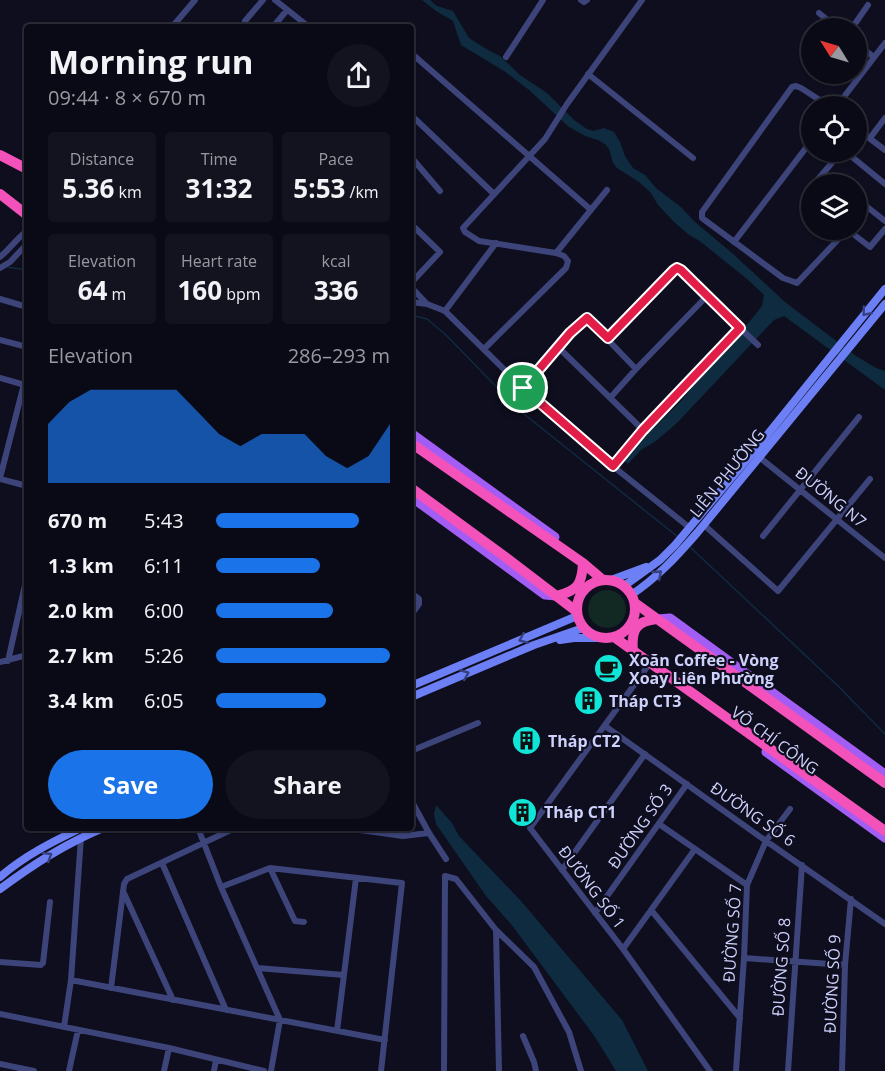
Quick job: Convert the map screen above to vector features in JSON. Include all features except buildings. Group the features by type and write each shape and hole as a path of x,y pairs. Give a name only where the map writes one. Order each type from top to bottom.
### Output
{"highway":[{"path":"0,155 24,167"},
{"path":"0,194 24,213"},
{"path":"414,444 633,598 640,617 635,626 627,635 617,640 597,638 590,634 583,628 574,612 556,596 414,490"},
{"path":"556,596 569,592 578,585 582,577 583,563"},
{"path":"574,612 580,594 586,586 604,578"},
{"name":"VÕ CHÍ CÔNG","path":"633,598 657,619 885,783"},
{"path":"633,651 632,639 637,627 641,622 657,619"},
{"name":"VÕ CHÍ CÔNG","path":"617,640 885,831"}],"main road":[{"path":"0,150 24,162"},
{"path":"414,435 578,554 583,563"},
{"path":"414,498 545,595 556,596"},
{"name":"VÕ CHÍ CÔNG","path":"657,619 670,618 885,774"},
{"name":"VÕ CHÍ CÔNG","path":"735,726 885,838"}],"street":[{"path":"175,24 195,0"},
{"path":"245,21 263,0"},
{"path":"275,0 305,24"},
{"path":"506,57 543,0"},
{"path":"581,0 584,2 587,0"},
{"path":"484,349 568,264 567,258 556,253 479,241 465,232 464,228 545,139 567,104 642,0"},
{"path":"859,18 868,5"},
{"path":"275,24 287,10"},
{"path":"819,13 825,18"},
{"path":"845,96 885,43"},
{"path":"867,52 874,57"},
{"path":"414,56 590,209"},
{"path":"588,74 693,158"},
{"path":"813,96 801,88 792,87 702,212 702,218 783,278 797,283 838,240"},
{"path":"414,118 494,194"},
{"path":"870,138 885,118"},
{"path":"867,136 885,150"},
{"path":"735,242 801,155"},
{"path":"414,160 440,190"},
{"path":"823,174 833,162"},
{"path":"858,162 885,184"},
{"path":"556,253 607,190"},
{"path":"867,207 885,221"},
{"path":"414,227 440,252 414,282"},
{"path":"861,240 870,247 885,228"},
{"path":"3,254 24,233"},
{"path":"16,242 24,245"},
{"path":"445,311 496,243"},
{"path":"0,268 24,248"},
{"path":"608,338 677,268 755,343"},
{"path":"414,288 427,303"},
{"path":"833,359 885,289"},
{"path":"610,398 707,296"},
{"path":"0,299 24,307"},
{"path":"414,302 427,303 445,311 523,388 613,466 693,530"},
{"path":"851,337 885,304"},
{"path":"523,388 570,333 587,318 636,369"},
{"path":"613,466 643,430 741,329"},
{"path":"0,340 24,346"},
{"path":"558,347 643,430"},
{"name":"LIÊN PHƯỜNG","path":"693,530 704,525 833,359"},
{"name":"LIÊN PHƯỜNG","path":"633,598 667,567 679,547 759,445 833,359"},
{"path":"0,378 24,385"},
{"path":"24,389 0,478 24,485"},
{"path":"763,536 859,417"},
{"name":"ĐƯỜNG N7","path":"759,457 885,558"},
{"path":"704,525 778,591 870,479"},
{"name":"LIÊN PHƯỜNG","path":"633,598 639,576 679,547"},
{"path":"604,578 644,568 660,560"},
{"path":"8,661 24,589"},
{"path":"414,595 419,599 419,604 414,611"},
{"path":"414,685 574,612"},
{"path":"414,696 534,645 583,628"},
{"path":"534,645 564,639 597,638"},
{"path":"0,662 24,656"},
{"name":"ĐƯỜNG SỐ 1","path":"650,663 530,828 623,949 710,1071"},
{"path":"414,751 478,723"},
{"name":"ĐƯỜNG SỐ 6","path":"605,726 885,924"},
{"path":"562,870 645,754"},
{"name":"ĐƯỜNG SỐ 3","path":"595,913 687,784"},
{"path":"414,806 446,859"},
{"name":"ĐƯỜNG SỐ 7","path":"736,1071 747,885 766,841 790,809"},
{"path":"659,824 747,885"},
{"path":"199,831 221,887 280,1020 271,1071"},
{"path":"111,988 123,890 127,879 229,831"},
{"path":"373,831 403,836 429,833"},
{"path":"0,877 45,845 81,833"},
{"path":"0,889 81,833"},
{"path":"64,1028 71,980 81,833"},
{"path":"623,949 695,849"},
{"path":"162,863 226,1010"},
{"name":"ĐƯỜNG SỐ 8","path":"788,1071 802,865"},
{"path":"221,887 270,868 402,883 381,1071"},
{"path":"270,868 295,921 304,922"},
{"path":"444,1071 446,876 456,879 496,930 534,967 569,1032 580,1071"},
{"path":"337,1031 356,878"},
{"path":"123,890 173,1000"},
{"name":"ĐƯỜNG SỐ 9","path":"842,1071 845,965 850,899"},
{"path":"0,962 42,965 50,902"},
{"path":"651,910 740,1018"},
{"path":"496,930 499,1071"},
{"path":"744,958 845,965"},
{"path":"257,968 344,975"},
{"path":"71,980 385,1040"},
{"path":"0,1014 169,1048 264,1071"},
{"path":"69,1071 78,1030"},
{"path":"523,1036 536,1071"},
{"path":"164,1071 169,1048"},
{"path":"214,1071 216,1060"},
{"path":"0,1064 8,1069 34,1071"}],"green space":[{"path":"607,590 620,596 626,609 620,622 607,628 594,622 588,609 594,596"}],"water":[{"path":"422,0 430,0 437,6 453,11 469,38 500,56 520,75 547,93 574,120 587,129 593,131 604,128 614,132 633,168 645,175 656,188 682,208 785,302 856,356 885,371 885,390 784,316 774,320 677,423 656,441 641,450 628,464 621,459 632,445 656,426 682,400 712,363 734,341 762,306 764,295 674,222 639,182 617,168 605,144 569,127 529,90 504,71 461,45 453,21"},
{"path":"436,805 452,823 459,836 521,901 622,1020 648,1071 616,1071 595,1037 511,924 486,896 436,824 434,814"}],"waterway":[{"path":"7,267 24,270"},
{"path":"414,316 427,319 446,335 519,410 678,537"},
{"path":"691,548 837,685 885,734"}],"place":[{"name":"Xoăn Coffee - Vòng Xoay Liên Phường","path":"608,669"},
{"name":"Tháp CT3","path":"588,701"},
{"name":"Tháp CT2","path":"527,741"},
{"name":"Tháp CT1","path":"523,812"}],"route":[{"path":"677,268 740,328 643,430 613,466 523,388 570,333 587,318 608,338 677,268"}]}
